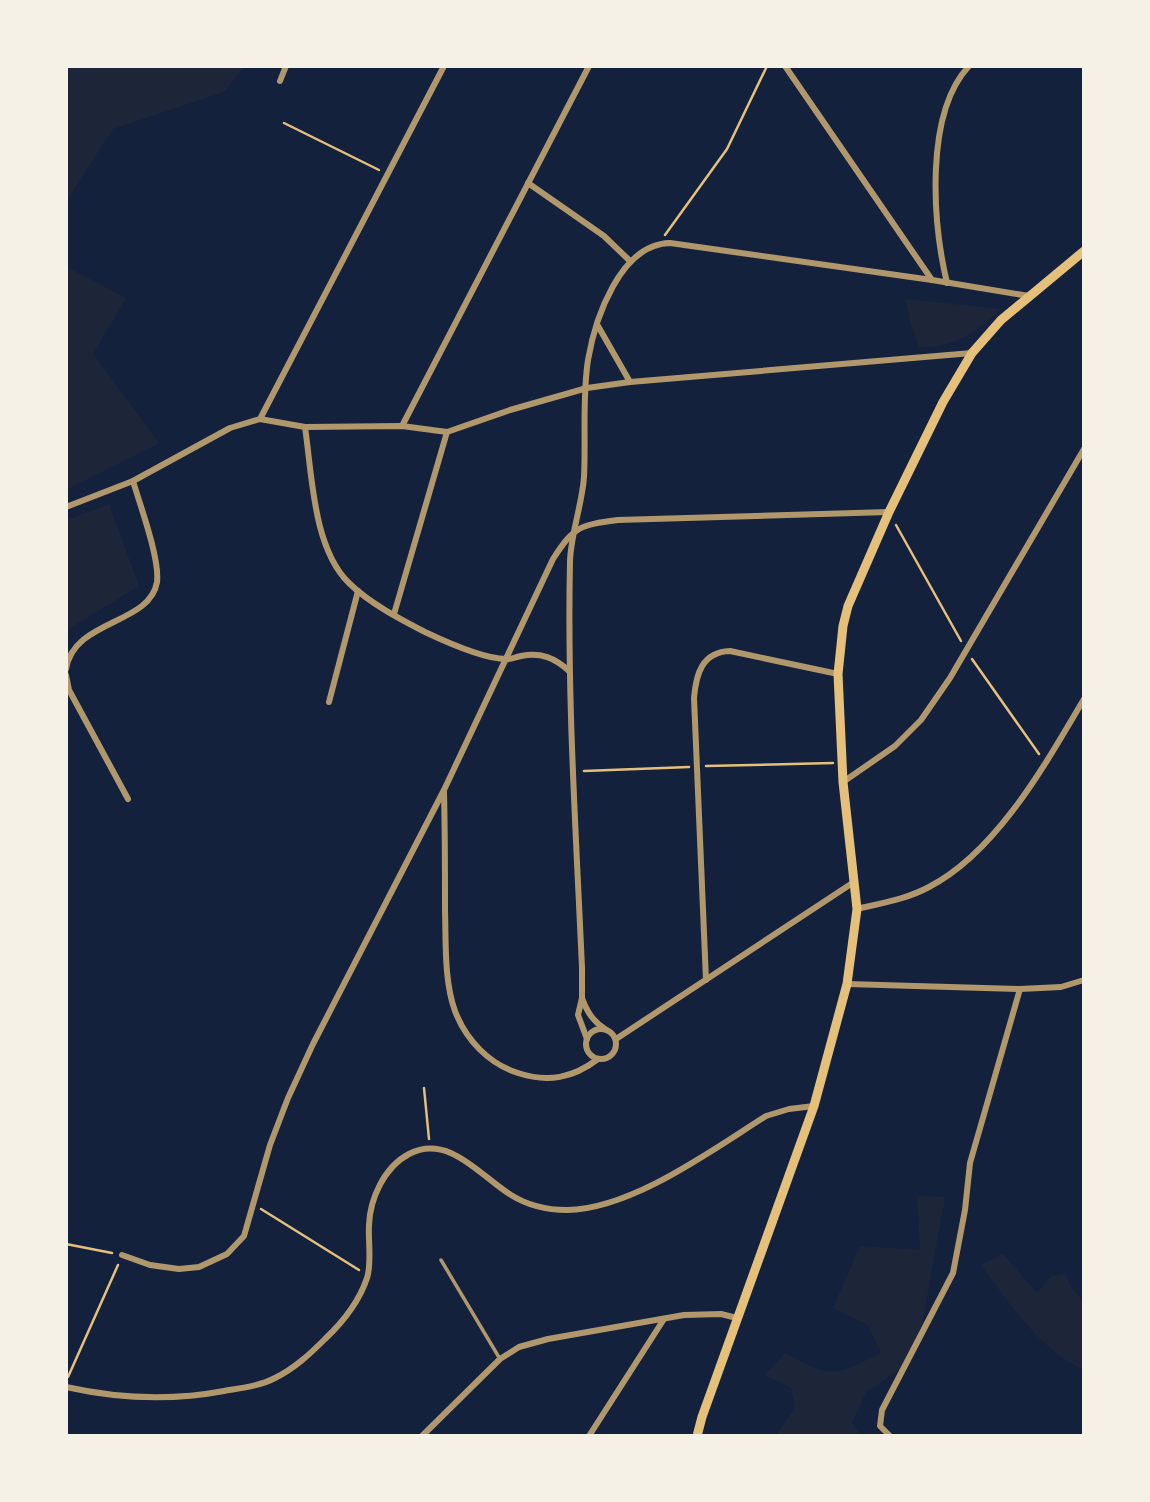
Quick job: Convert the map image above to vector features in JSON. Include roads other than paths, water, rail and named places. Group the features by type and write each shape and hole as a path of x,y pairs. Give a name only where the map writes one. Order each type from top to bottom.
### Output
{"main road":[{"path":"697,1436 814,1106 847,984 857,909 843,782 838,674 848,606 889,512 943,402 972,353 1001,320 1083,251"}],"street":[{"path":"280,81 286,66"},
{"path":"260,419 444,66"},
{"path":"401,426 589,66"},
{"path":"785,66 932,280"},
{"path":"947,283 938,232 938,150 952,92 970,66"},
{"path":"528,183 604,236 630,261"},
{"path":"598,1059 587,1050 587,1039 578,1015 582,998 583,968 569,671 570,558 584,478 588,360 603,309 615,284 630,261 652,245 670,243 1029,296"},
{"path":"598,326 630,382"},
{"path":"66,507 133,481 230,428 260,419 305,427 401,426 447,432 587,388 972,353"},
{"path":"305,427 318,518 336,566 347,582 394,614 450,643 506,660 535,654 549,657 569,671"},
{"path":"394,614 447,432"},
{"path":"843,782 895,746 921,720 950,678 1083,449"},
{"path":"66,669 68,659 89,634 141,607 152,595 157,581 155,561 133,481"},
{"path":"122,1255 150,1265 179,1269 199,1267 227,1254 244,1236 270,1145 313,1044 444,790 553,558 576,529 592,523 618,520 889,512"},
{"path":"329,702 358,592"},
{"path":"706,980 694,698 698,673 707,658 720,651 730,651 838,674"},
{"path":"66,675 69,690 128,799"},
{"path":"857,909 911,895 930,887 972,855 1016,804 1083,699"},
{"path":"444,790 446,947 456,1012 469,1037 484,1055 529,1077 547,1079 572,1075 598,1059 613,1054 615,1039 854,882"},
{"path":"847,984 1020,989 1062,987 1083,980"},
{"path":"890,1436 880,1426 882,1410 953,1273 965,1210 970,1163 1020,989"},
{"path":"582,998 586,1011 615,1039"},
{"path":"587,1039 597,1030 606,1030"},
{"path":"66,1387 101,1394 174,1398 230,1391 273,1379 307,1357 335,1329 358,1298 368,1276 372,1205 383,1179 410,1153 430,1149 455,1155 473,1165 510,1194 526,1202 540,1207 570,1210 645,1189 766,1115 814,1106"},
{"path":"422,1436 500,1359 519,1347 548,1339 699,1313 737,1318"},
{"path":"589,1436 664,1319"}],"lane":[{"path":"441,1260 500,1359"}]}
